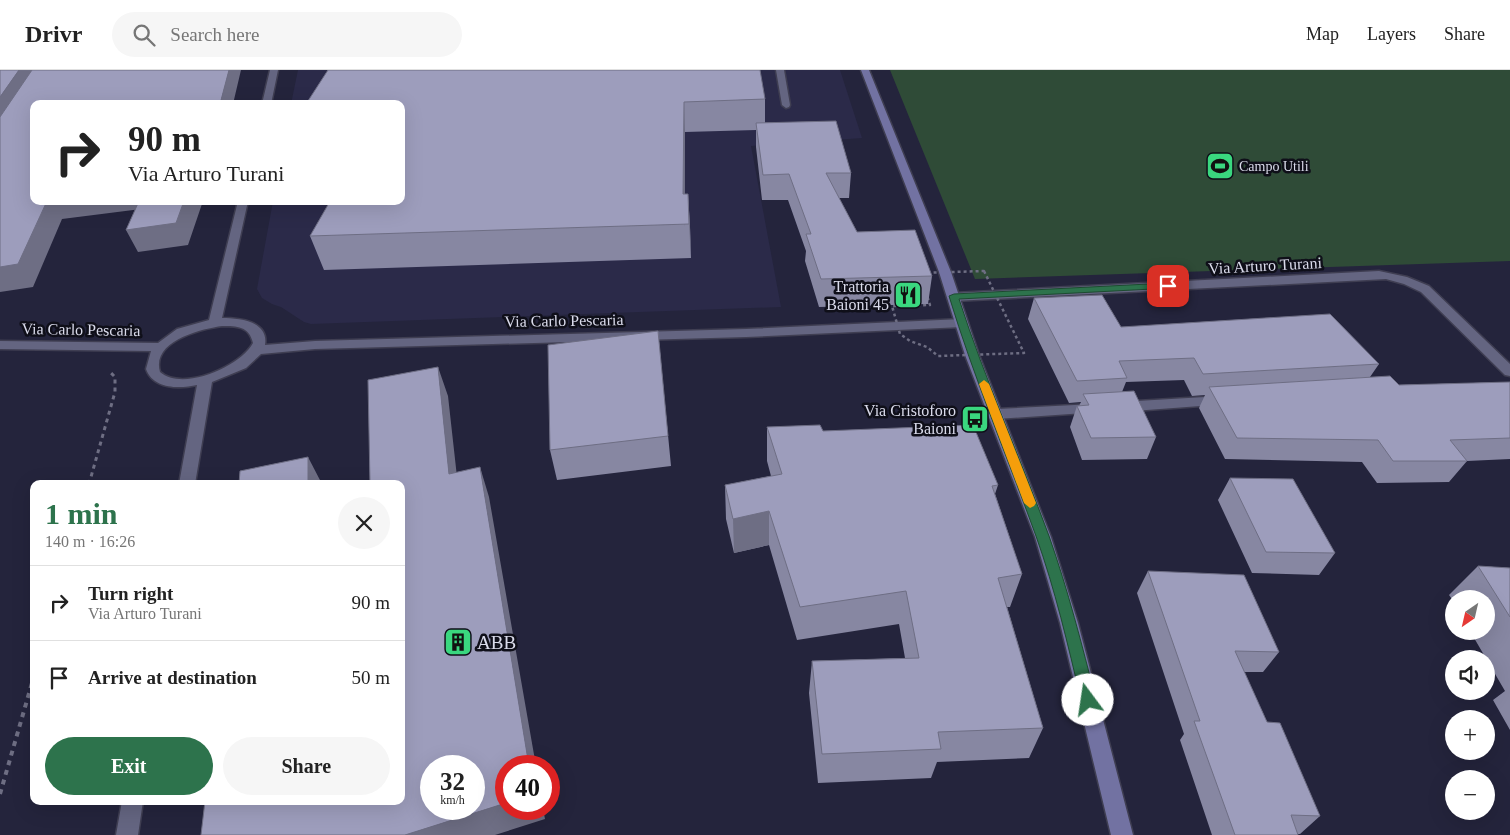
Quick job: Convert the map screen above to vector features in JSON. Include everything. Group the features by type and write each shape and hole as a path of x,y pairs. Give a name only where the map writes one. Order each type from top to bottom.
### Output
{"street":[{"path":"267,100 274,70"},
{"path":"780,70 786,105"},
{"path":"865,70 954,296 972,355 1043,537 1069,624 1122,835"},
{"path":"215,323 242,205"},
{"name":"Via Arturo Turani","path":"954,296 1380,275 1410,281 1425,289 1510,372"},
{"name":"Via Carlo Pescaria","path":"239,322 255,330 260,343 257,350 244,364 227,373 205,380 180,383 158,378 152,370 152,364 155,354 161,347 178,334 205,324 215,323 239,322"},
{"name":"Via Carlo Pescaria","path":"257,350 324,345 746,333 962,323"},
{"name":"Via Carlo Pescaria","path":"0,345 161,347"},
{"path":"188,480 205,380"},
{"path":"996,414 1234,400"},
{"path":"127,835 132,805"}],"path":[{"path":"90,480 115,392 114,378 104,366 87,361 96,347"},
{"path":"0,794 30,690"}],"shaded area":[{"path":"298,70 840,70 862,138 751,146 781,307 311,324 304,322 281,307 262,298 257,289 272,205 405,205 405,100 292,100"}],"green space":[{"name":"Campo Utili","path":"890,70 1510,70 1510,261 975,279"}],"building":[{"path":"0,70 19,70 0,97"},
{"path":"32,70 229,70 221,100 30,100 30,205 45,205 18,264 0,267 0,117"},
{"path":"328,70 760,70 765,99 684,102 683,194 688,194 689,224 310,236 328,205 405,205 405,100 309,100"},
{"path":"836,121 851,173 826,173 857,232 915,230 932,276 821,279 806,234 811,234 789,174 763,175 756,123"},
{"path":"137,205 183,205 176,223 126,230"},
{"path":"1102,295 1121,327 1330,314 1379,364 1203,374 1194,358 1119,361 1127,378 1077,381 1034,298"},
{"path":"658,331 668,436 550,450 548,345"},
{"name":"ABB","path":"438,367 449,474 480,467 527,755 495,755 495,806 485,810 485,755 420,755 420,820 452,820 405,835 201,835 205,805 405,805 405,480 370,480 368,380"},
{"path":"1390,376 1399,385 1510,382 1510,438 1450,440 1467,461 1393,461 1378,440 1237,438 1209,387"},
{"path":"1134,391 1156,437 1091,438 1077,406 1089,405 1083,394"},
{"path":"820,425 823,431 973,425 998,485 992,486 1022,574 998,578 1043,728 938,732 941,749 822,754 812,661 919,658 906,591 800,607 769,511 733,519 725,485 782,474 767,427"},
{"path":"308,457 308,480 239,480 240,471"},
{"path":"1230,478 1293,479 1335,553 1266,552"},
{"path":"1478,566 1510,568 1510,617 1495,593 1495,590 1493,590"},
{"path":"1148,571 1244,575 1279,652 1235,651 1267,722 1280,723 1320,816 1291,815 1298,835 1235,835 1194,721 1200,721"}],"slow traffic":[{"path":"984,384 1030,503"}],"place":[{"name":"Campo Utili","path":"1220,166"},
{"name":"Trattoria Baioni 45","path":"908,295"},
{"name":"Via Cristoforo Baioni","path":"975,419"},
{"name":"ABB","path":"458,642"}],"route":[{"path":"1088,700 1069,624 1043,537 972,355 954,296 1168,286"}]}
